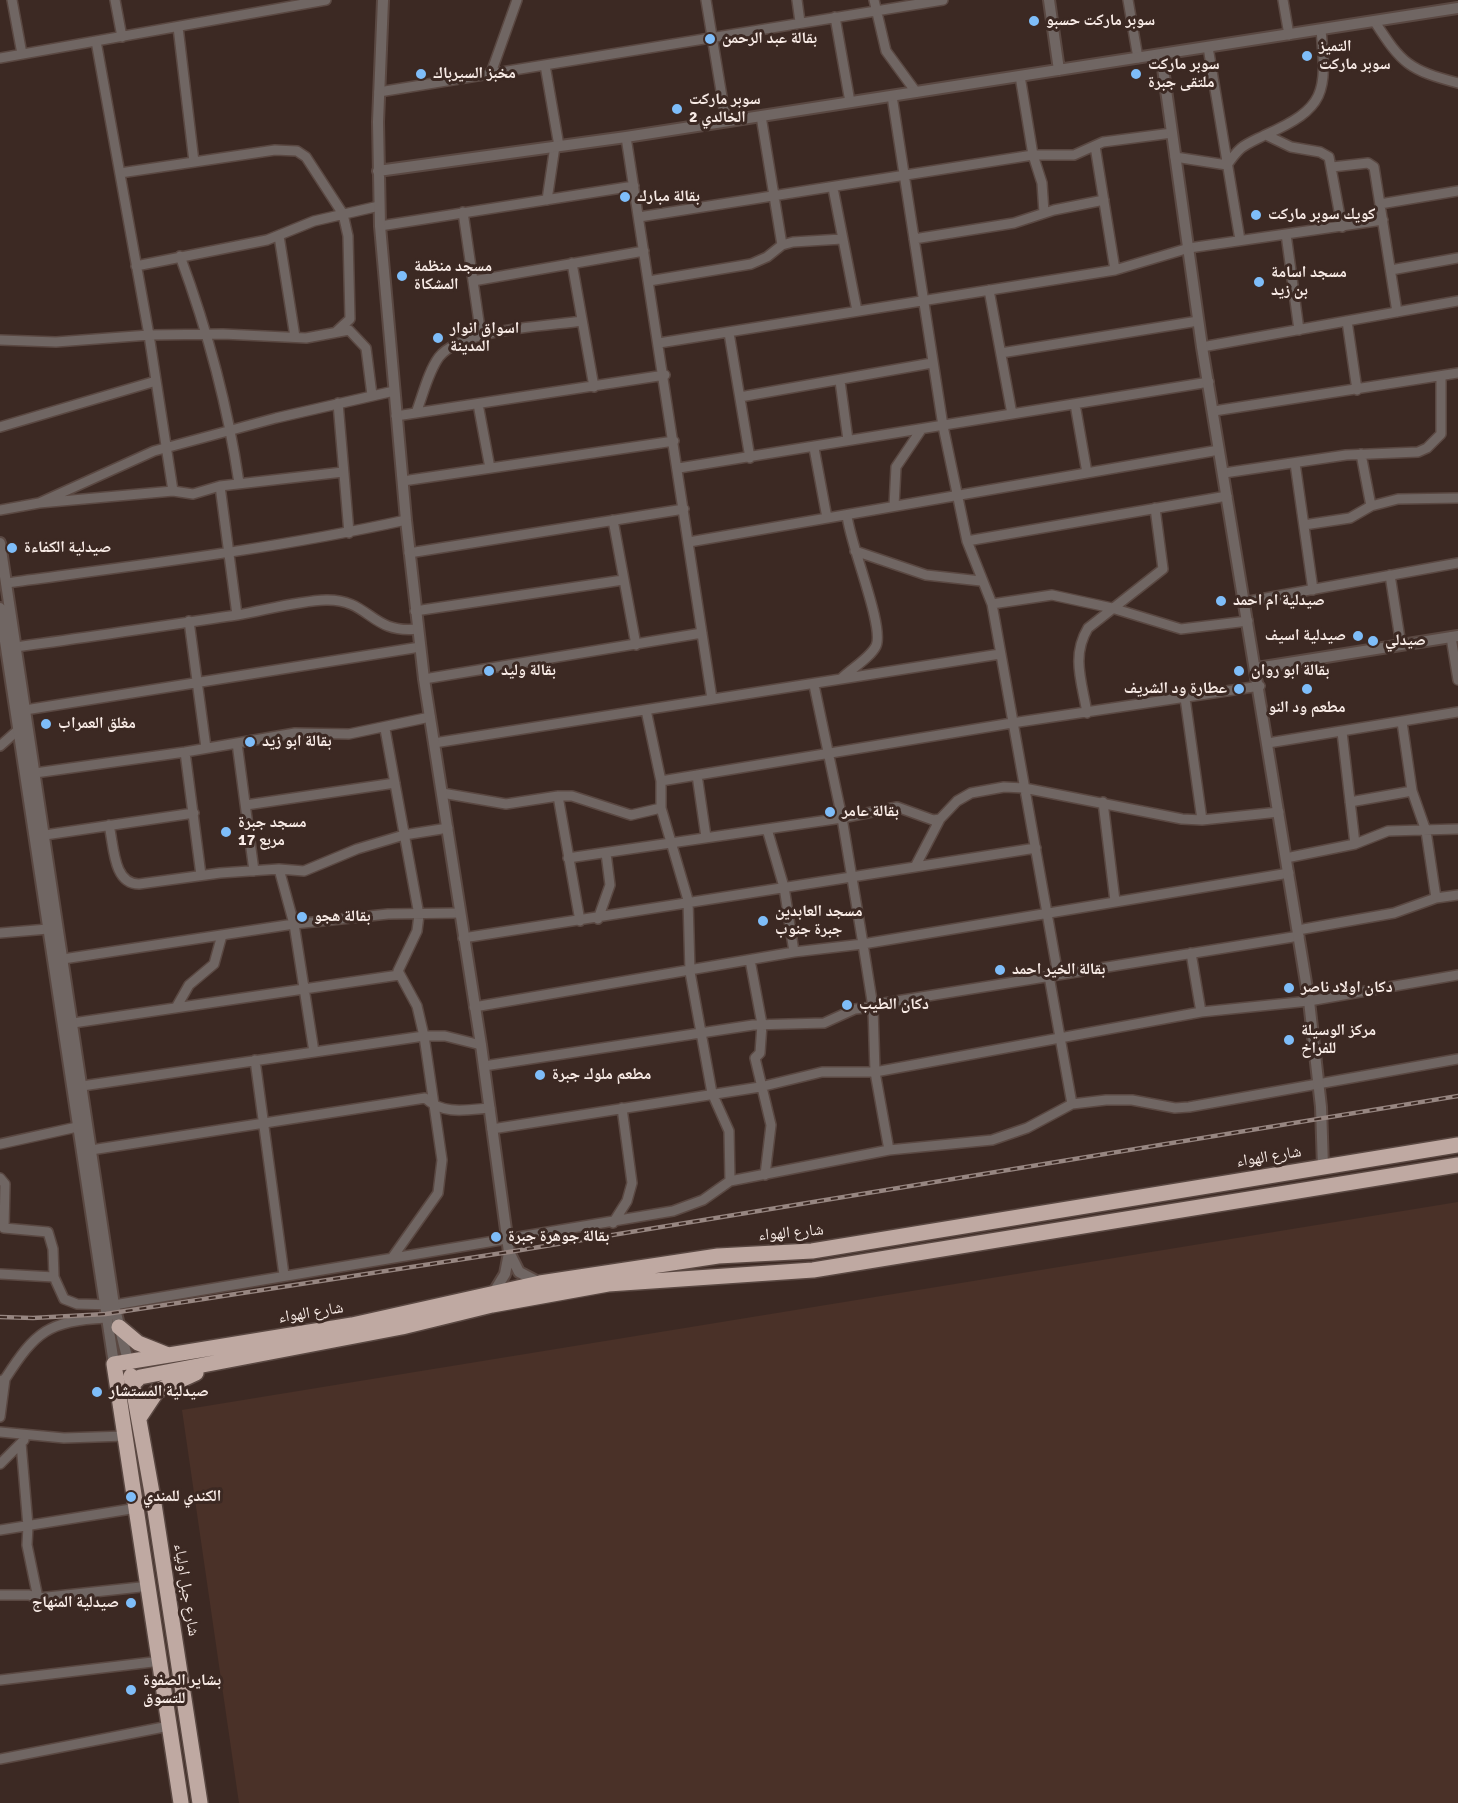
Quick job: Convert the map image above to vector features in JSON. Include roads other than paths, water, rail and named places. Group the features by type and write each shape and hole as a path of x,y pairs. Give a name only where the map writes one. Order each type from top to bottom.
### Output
{"highway":[{"name":"شارع الهواء","path":"121,1363 352,1325 540,1283 718,1256 812,1251 1458,1145"},
{"name":"شارع الهواء","path":"123,1385 140,1377 218,1364 402,1327 492,1305 608,1284 813,1270 1458,1165"},
{"path":"113,1323 138,1343 168,1354"},
{"path":"121,1363 126,1436 181,1803"},
{"path":"140,1418 157,1391 218,1364"},
{"name":"شارع جبل اولياء","path":"123,1385 140,1418 200,1803"}],"street":[{"path":"12,0 22,54"},
{"path":"115,0 122,37"},
{"path":"0,58 326,0"},
{"path":"384,0 379,92 379,206 396,416 417,629 481,1044 508,1239 509,1252 505,1274 494,1292"},
{"path":"491,73 518,0"},
{"path":"706,0 726,122"},
{"path":"797,0 800,22"},
{"path":"874,0 886,51 916,92"},
{"path":"379,92 943,0"},
{"path":"1049,0 1059,70"},
{"path":"1128,0 1138,58"},
{"path":"1283,0 1289,35"},
{"path":"378,171 726,122 1375,22 1454,6"},
{"path":"835,17 850,102"},
{"path":"1375,22 1396,55 1406,63 1458,83"},
{"path":"178,27 194,162"},
{"path":"1227,165 1240,146 1293,121 1310,109 1318,99 1323,76 1321,30"},
{"path":"96,41 149,335 173,491"},
{"path":"1208,47 1240,240"},
{"path":"1161,54 1202,347 1260,686 1309,1000 1319,1082 1323,1167"},
{"path":"545,65 557,146 547,200"},
{"path":"1020,76 1033,155 1042,183 1044,213"},
{"path":"892,96 932,363 956,495 967,541 992,604 1036,848 1047,912 1060,1040 1072,1104"},
{"path":"761,116 782,245"},
{"path":"639,217 1033,155 1074,155 1114,140 1172,133"},
{"path":"1266,135 1291,147 1325,154 1332,167 1342,227"},
{"path":"626,137 679,468 712,699"},
{"path":"1095,146 1115,270"},
{"path":"120,173 275,150 297,151 306,157 343,214 349,243 347,263 350,319 336,332"},
{"path":"1175,157 1227,165"},
{"path":"1332,167 1372,164 1397,312"},
{"path":"380,226 634,186"},
{"path":"833,188 857,311"},
{"path":"1380,204 1458,191"},
{"path":"914,239 1014,223 1044,213 1104,200"},
{"path":"136,266 279,236 314,221 379,206"},
{"path":"463,212 482,336"},
{"path":"659,343 1115,270 1189,248 1383,220"},
{"path":"1286,234 1299,330"},
{"path":"279,236 295,337"},
{"path":"649,281 751,264 767,257 782,245 799,241 842,239"},
{"path":"473,281 644,251"},
{"path":"180,256 194,295 231,429 239,483"},
{"path":"1391,270 1458,258"},
{"path":"572,263 594,387"},
{"path":"989,290 1012,414"},
{"path":"1202,347 1458,301"},
{"path":"416,413 441,355 454,344 482,336 582,321"},
{"path":"1001,353 1198,321"},
{"path":"1347,321 1357,390"},
{"path":"0,340 56,342 149,335 295,337 349,330 363,344 372,395"},
{"path":"729,333 750,458"},
{"path":"740,397 932,363"},
{"path":"1214,411 1458,373"},
{"path":"396,416 664,375"},
{"path":"1224,473 1360,454 1410,454 1427,448 1437,440 1442,425 1441,376"},
{"path":"0,427 156,381"},
{"path":"840,381 848,440"},
{"path":"679,468 814,448 848,440 1209,382"},
{"path":"39,503 140,456 168,447 231,429 394,391"},
{"path":"338,404 349,533"},
{"path":"478,404 490,468"},
{"path":"1075,404 1087,473"},
{"path":"894,506 896,467 921,430"},
{"path":"403,481 674,441"},
{"path":"814,448 827,518"},
{"path":"689,542 1219,450"},
{"path":"1360,454 1371,506"},
{"path":"1294,463 1313,590"},
{"path":"0,510 39,503 173,491 188,494 239,483 344,472"},
{"path":"220,486 237,615"},
{"path":"967,541 1227,495"},
{"path":"1304,525 1350,518 1371,506 1398,499 1458,498"},
{"path":"1087,713 1077,652 1088,628 1163,569 1155,508"},
{"path":"409,553 684,509"},
{"path":"842,678 875,647 877,642 870,600 847,515"},
{"path":"6,584 230,553 349,533 406,520"},
{"path":"613,520 636,645"},
{"path":"0,543 73,1023 91,1150 109,1306"},
{"path":"855,551 926,575 981,581"},
{"path":"1244,602 1458,563"},
{"path":"1390,575 1401,645"},
{"path":"415,611 623,580"},
{"path":"992,604 1052,596 1112,608 1181,629 1248,621"},
{"path":"16,647 318,601 345,601 356,604 388,628 402,631 417,629"},
{"path":"0,608 77,1127 121,1363"},
{"path":"189,621 207,748"},
{"path":"424,679 702,633"},
{"path":"1257,668 1455,637 1458,680"},
{"path":"25,710 198,685 420,647"},
{"path":"434,743 1000,654"},
{"path":"814,685 842,819 863,944 873,1007 875,1072 889,1150"},
{"path":"661,781 1012,723 1260,686"},
{"path":"1185,698 1202,820"},
{"path":"646,710 661,781 661,808 669,843 688,900 690,972 700,1033 712,1093 729,1131 729,1181"},
{"path":"1268,743 1458,712"},
{"path":"35,773 185,752 295,733 335,735 385,729 430,717"},
{"path":"1402,722 1412,791 1426,831 1436,898"},
{"path":"385,729 419,915 417,931 400,967 399,975 417,1006 442,1150 438,1193 392,1258"},
{"path":"0,746 18,730"},
{"path":"1342,732 1355,844"},
{"path":"237,743 254,872"},
{"path":"185,752 201,875"},
{"path":"697,775 706,837"},
{"path":"246,805 395,783"},
{"path":"916,865 940,819 957,801 971,793 1004,787 1024,788 1162,815 1202,820 1279,812"},
{"path":"1350,802 1412,791"},
{"path":"442,793 506,804 572,796 622,814 638,814 661,808"},
{"path":"558,796 580,921"},
{"path":"1103,802 1115,901"},
{"path":"568,858 842,819 897,807 933,820 940,819"},
{"path":"45,835 194,813"},
{"path":"110,825 121,877 129,884 279,868 293,871 314,870 340,855 404,835 448,828"},
{"path":"767,829 784,887 794,952"},
{"path":"1286,858 1355,844 1388,831 1458,829"},
{"path":"463,938 598,919 688,900 1036,848"},
{"path":"598,919 610,885 606,852"},
{"path":"279,868 294,924 314,1052"},
{"path":"474,1007 690,972 794,952 863,944 1289,873"},
{"path":"484,1066 762,1024 824,1023 855,1009 873,1007 878,1004 1191,953 1298,933 1394,913 1436,898 1458,895"},
{"path":"63,959 294,924 388,914 460,913"},
{"path":"0,933 48,929"},
{"path":"177,1006 189,985 214,964 222,935"},
{"path":"1191,953 1201,1012"},
{"path":"750,960 762,1024 760,1053 755,1058 760,1087 767,1104 771,1125 765,1175"},
{"path":"73,1023 399,975"},
{"path":"492,1129 760,1087 822,1072 875,1072 1060,1040 1201,1012 1309,1000 1458,975"},
{"path":"81,1086 424,1036 445,1036 481,1044"},
{"path":"0,1178 5,1184 2,1228 48,1232 53,1249 54,1277 64,1299 77,1304 109,1306 284,1275 613,1223 690,1206 729,1181 889,1150 992,1140 1027,1128 1072,1104 1132,1100 1175,1108 1458,1059"},
{"path":"255,1060 284,1275"},
{"path":"91,1150 264,1121 424,1098 434,1107 461,1110 490,1108"},
{"path":"613,1223 627,1201 632,1183 622,1108"},
{"path":"0,1144 77,1127"},
{"path":"509,1252 519,1272 540,1283"},
{"path":"0,1274 54,1277"},
{"path":"0,1417 2,1380 23,1349 37,1336 51,1328 79,1319 113,1323"},
{"path":"0,1432 72,1438 126,1436"},
{"path":"0,1464 29,1434"},
{"path":"21,1443 28,1526 27,1545 38,1598"},
{"path":"0,1530 137,1508"},
{"path":"0,1595 29,1595 38,1598 150,1586"},
{"path":"0,1680 161,1660"},
{"path":"0,1759 169,1726"}],"railway":[{"path":"0,1317 33,1318 106,1314 509,1252 1458,1096"}],"place":[{"name":"سوبر ماركت حسبو","path":"1034,21"},
{"name":"بقالة عبد الرحمن","path":"710,39"},
{"name":"التميز سوبر ماركت","path":"1307,56"},
{"name":"مخبز السيرباك","path":"421,74"},
{"name":"سوبر ماركت ملتقى جبرة","path":"1136,74"},
{"name":"سوبر ماركت الخالدي 2","path":"677,109"},
{"name":"بقالة مبارك","path":"625,197"},
{"name":"كويك سوبر ماركت","path":"1256,215"},
{"name":"مسجد منظمة المشكاة","path":"402,276"},
{"name":"مسجد اسامة بن زيد","path":"1259,282"},
{"name":"اسواق انوار المدينة","path":"438,338"},
{"name":"صيدلية الكفاءة","path":"12,548"},
{"name":"صيدلية ام احمد","path":"1221,601"},
{"name":"صيدلية اسيف","path":"1358,636"},
{"name":"صيدلي","path":"1373,641"},
{"name":"بقالة وليد","path":"489,671"},
{"name":"بقالة ابو روان","path":"1239,671"},
{"name":"عطارة ود الشريف","path":"1239,689"},
{"name":"مطعم ود النو","path":"1307,689"},
{"name":"مغلق العمراب","path":"46,724"},
{"name":"بقالة ابو زيد","path":"250,742"},
{"name":"بقالة عامر","path":"830,812"},
{"name":"مسجد جبرة مربع 17","path":"226,832"},
{"name":"بقالة هجو","path":"302,917"},
{"name":"مسجد العابدين جبرة جنوب","path":"763,921"},
{"name":"بقالة الخير احمد","path":"1000,970"},
{"name":"دكان اولاد ناصر","path":"1289,988"},
{"name":"دكان الطيب","path":"847,1005"},
{"name":"مركز الوسيلة للفراخ","path":"1289,1040"},
{"name":"مطعم ملوك جبرة","path":"540,1075"},
{"name":"بقالة جوهرة جبرة","path":"496,1237"},
{"name":"صيدلية المستشار","path":"97,1392"},
{"name":"الكندي للمندي","path":"131,1497"},
{"name":"صيدلية المنهاج","path":"131,1603"},
{"name":"بشاير الصفوة للتسوق","path":"131,1690"}]}
